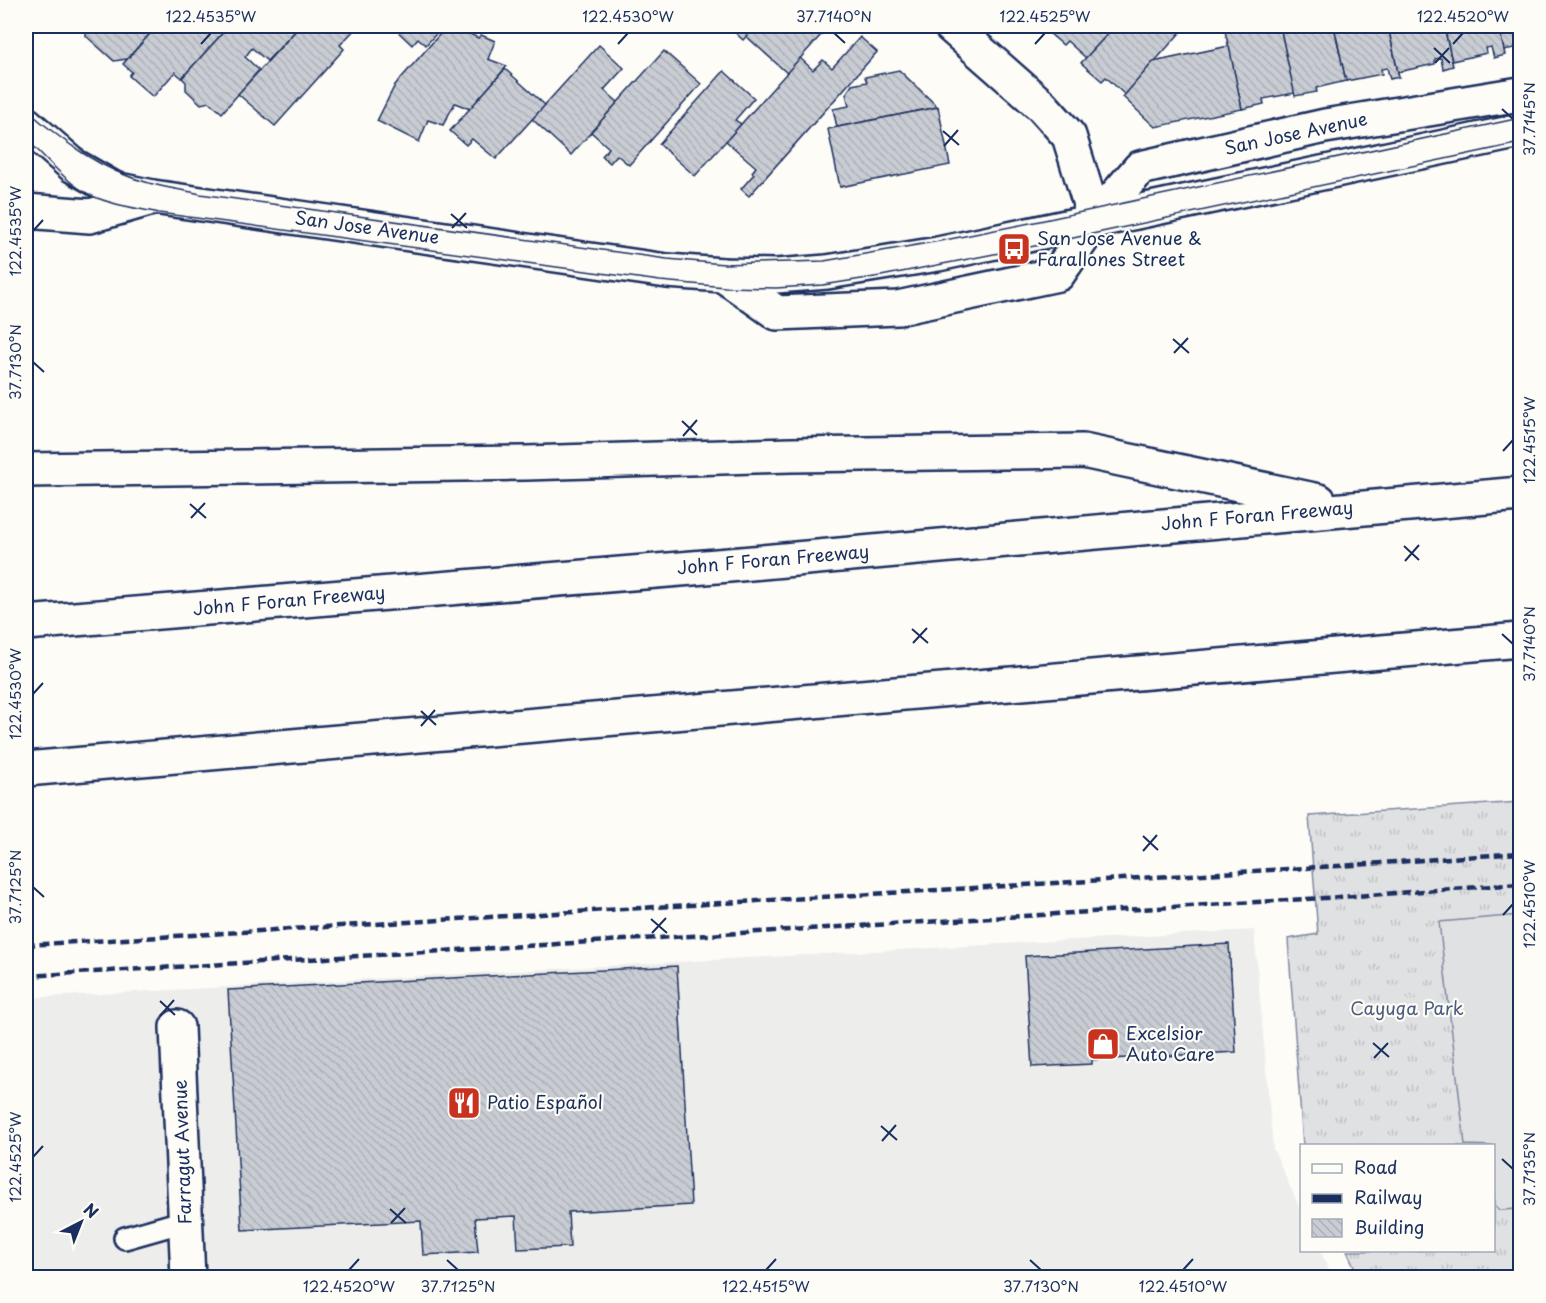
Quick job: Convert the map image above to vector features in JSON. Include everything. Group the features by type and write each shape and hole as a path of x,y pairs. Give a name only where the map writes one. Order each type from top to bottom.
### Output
{"main road":[{"path":"951,26 1042,106 1069,136 1095,220"},
{"name":"San Jose Avenue","path":"723,275 777,314 898,308 1058,274 1095,220 1140,168 1325,126 1521,94"},
{"name":"San Jose Avenue","path":"29,136 114,189 153,197 667,271 776,276 827,272 938,255 1521,131"},
{"name":"San Jose Avenue","path":"26,211 90,216 153,197"},
{"path":"26,470 526,464 791,455 1083,451 1350,508"},
{"name":"John F Foran Freeway","path":"26,623 729,565 1521,494"},
{"path":"26,769 1521,640"},
{"name":"Farragut Avenue","path":"177,1027 188,1278"}],"lane":[{"path":"125,1238 185,1221"}],"shaded area":[{"path":"1254,930 1273,1148 1300,1209 1300,1252 1320,1252 1332,1277 26,1278 26,998"}],"green space":[{"name":"Cayuga Park","path":"1520,802 1520,1277 1359,1277 1347,1252 1495,1252 1495,1144 1303,1144 1288,939 1318,934 1309,816"},
{"path":"1520,915 1520,1209 1499,1210 1495,1206 1495,1144 1465,1144 1439,922"}],"building":[{"path":"86,26 157,26 127,59 114,61 86,36"},
{"path":"157,26 229,26 182,78 175,72 153,97 129,76 132,72 123,64"},
{"path":"229,26 300,26 267,61 252,48 245,57 259,70 222,113 209,102 201,104 186,90 186,82 182,78"},
{"path":"300,26 358,26 340,45 344,49 275,126 238,94"},
{"path":"443,26 426,45 418,38 412,45 393,27"},
{"path":"447,26 454,26 478,38 481,35 495,41 488,59 507,66 470,109 455,103 443,125 428,120 419,142 377,121 395,85"},
{"path":"728,26 756,26 743,40"},
{"path":"756,26 829,26 787,73 746,36"},
{"path":"1043,26 1115,26 1086,58 1067,41 1063,45"},
{"path":"1115,26 1186,26 1125,95 1106,77 1102,81 1081,63"},
{"path":"1224,26 1280,26 1295,93 1263,99 1264,104 1242,109"},
{"path":"1280,26 1334,26 1346,81 1316,88 1317,92 1295,96"},
{"path":"1334,26 1388,26 1399,77 1390,79 1387,68 1381,69 1382,74 1346,81"},
{"path":"1388,26 1444,26 1453,66 1443,69 1441,58 1435,59 1435,64 1398,72"},
{"path":"1444,26 1499,26 1505,55 1494,58 1491,47 1486,48 1487,53 1452,61"},
{"path":"1499,26 1520,26 1520,47 1504,50"},
{"path":"860,37 877,52 749,196 741,189 754,174 752,172 756,167 726,141 800,58 813,70 823,60 832,68"},
{"path":"599,45 624,68 604,90 618,102 571,155 532,119"},
{"path":"1229,46 1242,109 1155,127 1123,97 1153,62"},
{"path":"664,51 701,84 629,165 617,155 610,163 602,156 609,148 591,132"},
{"path":"505,69 545,105 496,159 472,139 466,145 450,131"},
{"path":"899,70 938,107 837,127 833,109 849,106 846,94 852,85 867,82 865,77"},
{"path":"724,71 754,98 735,120 741,124 695,176 659,144"},
{"path":"938,107 950,165 840,187 828,129"},
{"path":"1229,944 1236,1052 1092,1060 1092,1064 1032,1067 1025,956"},
{"path":"677,966 691,1205 568,1212 570,1247 518,1249 516,1216 475,1218 478,1252 423,1255 421,1221 242,1230 228,990"}],"tram line":[{"path":"26,109 83,154 132,178 162,186 200,194 667,259 724,264 824,261 940,241 1520,118"},
{"path":"26,139 81,190 115,204 159,213 660,281 725,287 776,288 823,285 881,276 1045,244 1520,143"}],"railway":[{"path":"26,945 1520,853"},
{"path":"26,976 1356,896 1520,884"}],"place":[{"name":"San Jose Avenue & Farallones Street","path":"1014,249"},
{"name":"Excelsior Auto Care","path":"1103,1044"},
{"name":"Patio Español","path":"464,1103"}]}
